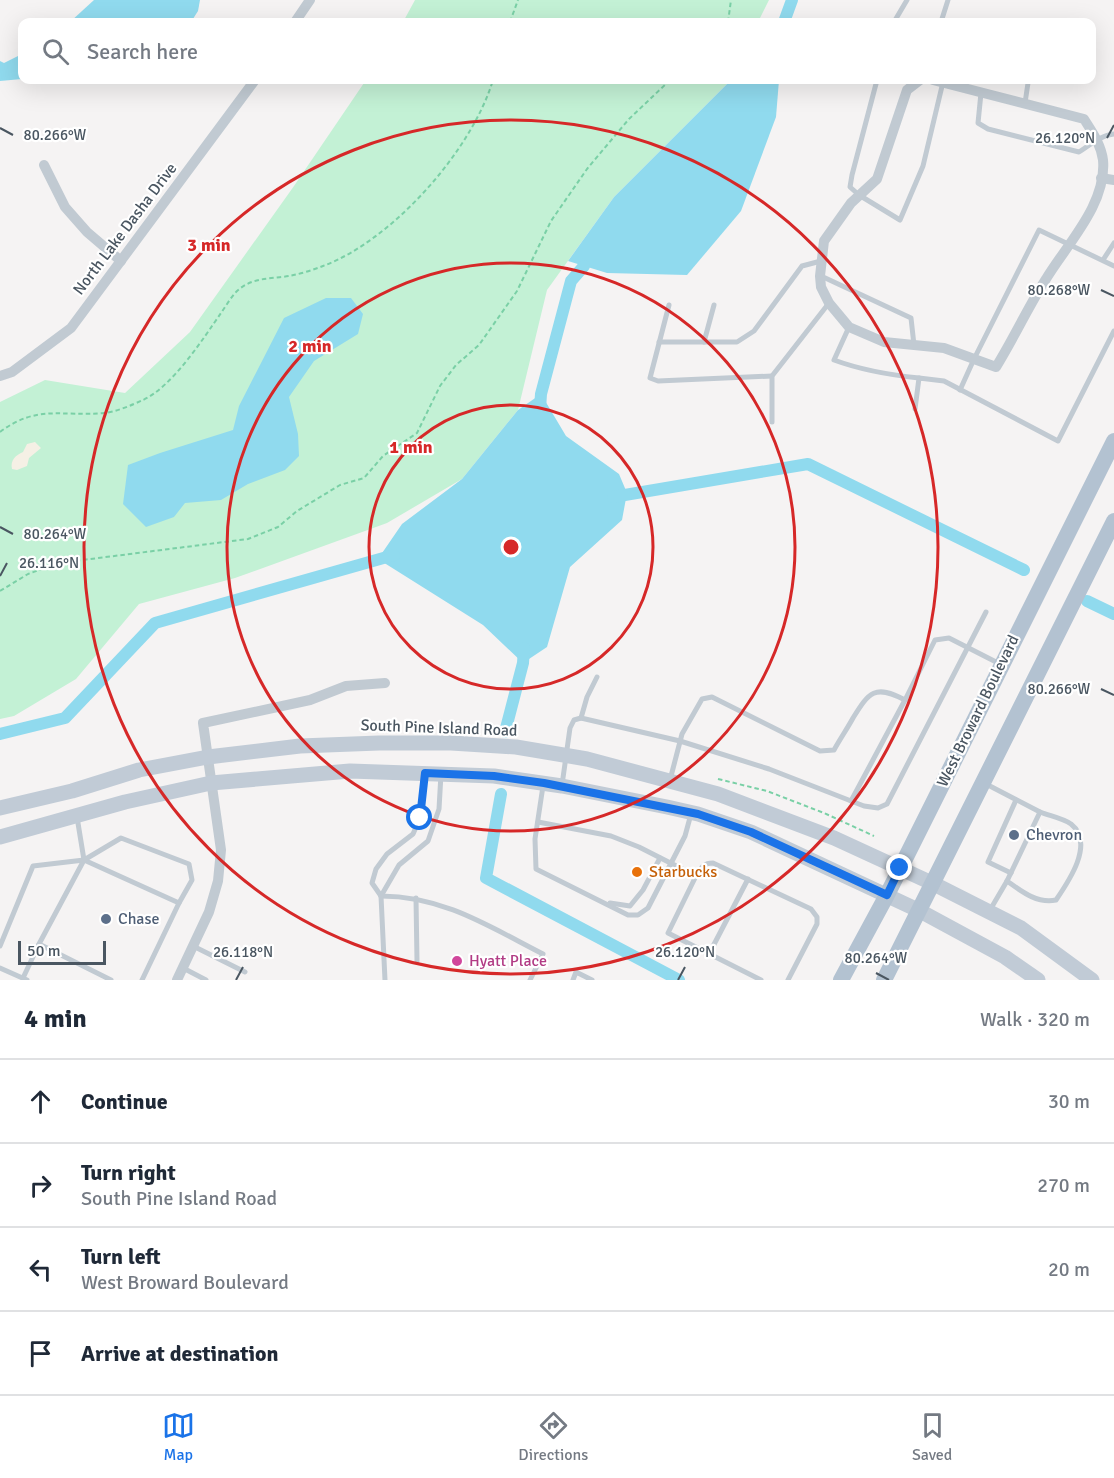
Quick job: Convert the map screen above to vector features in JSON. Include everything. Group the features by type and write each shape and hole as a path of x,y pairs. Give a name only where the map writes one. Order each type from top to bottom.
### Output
{"main road":[{"name":"West Broward Boulevard","path":"841,980 887,895 1114,441"},
{"path":"884,980 1114,521"},
{"name":"South Pine Island Road","path":"0,808 72,791 139,770 208,757 300,746 451,743 506,747 588,759 718,794 834,838 934,884 1021,928 1092,980"},
{"path":"0,837 125,802 211,783 350,771 494,776 561,786 692,813 751,832 920,911 1005,957 1038,980"}],"street":[{"path":"298,18 310,0"},
{"name":"North Lake Dasha Drive","path":"0,376 12,372 71,328 252,84"},
{"path":"915,84 907,90 877,179 850,203 824,241 821,288 829,303 849,327 884,342 944,348 996,367 1046,279 1086,220 1101,178 1103,160 1097,140 1084,119 954,84"},
{"path":"44,165 64,207 87,232 121,261"},
{"path":"1101,178 1114,180"},
{"path":"177,980 215,897 218,881 220,849 203,723 310,700 346,686 385,683"}],"lane":[{"path":"896,18 907,0"},
{"path":"941,18 948,0"},
{"path":"876,84 850,187 900,220 922,166 937,84"},
{"path":"1025,103 1028,84"},
{"path":"981,91 978,123 988,129 1079,153 1097,140 1114,134"},
{"path":"960,390 1039,230 1114,266"},
{"path":"1103,260 1114,243"},
{"path":"659,342 737,342 754,331 802,266 821,261"},
{"path":"820,276 911,318 914,345"},
{"path":"772,422 772,376 829,303"},
{"path":"669,305 650,378 658,381 772,376"},
{"path":"704,342 714,305"},
{"path":"849,327 834,360 851,367 888,375 944,381 1058,441 1114,332"},
{"path":"915,409 919,378"},
{"path":"561,786 570,728 574,720 580,718 680,741 768,769 864,806 878,808 887,804 986,612"},
{"path":"851,801 935,640 949,638 1001,665"},
{"path":"580,718 597,677"},
{"path":"669,781 682,734 702,699 712,697 820,751 834,750 866,698 877,693 890,692 905,700"},
{"path":"386,980 381,896 372,883 376,869 387,854 413,834 420,818 425,773"},
{"path":"381,896 399,865 428,841 439,809 441,773"},
{"path":"983,782 1040,812 1064,820 1081,836 1082,847 1056,900 1049,902 1032,897 1007,881"},
{"path":"544,783 535,839 536,869 628,915 638,915 648,908 685,836 692,813"},
{"path":"1011,873 988,862 997,850 1003,829 1016,800"},
{"path":"1011,811 1018,814"},
{"path":"989,912 1007,881 1040,812"},
{"path":"0,968 25,979 39,944 84,861 76,815"},
{"path":"1028,820 1035,824"},
{"path":"538,822 611,836 639,847 696,876"},
{"path":"1003,829 1009,832"},
{"path":"0,946 33,866 84,861 122,838 189,864 192,880 142,980"},
{"path":"1020,838 1026,841"},
{"path":"1010,856 1017,859"},
{"path":"599,901 630,906 643,890 660,858"},
{"path":"84,861 179,903"},
{"path":"760,980 668,933 696,876 707,863 713,863 815,912 818,917 817,924 788,980"},
{"path":"709,954 747,879"},
{"path":"381,896 416,898 455,910 543,954 530,980"},
{"path":"416,898 417,961"},
{"path":"39,944 111,980"},
{"path":"193,946 245,972"},
{"path":"183,968 206,980"},
{"path":"573,980 576,972 592,980"}],"path":[{"path":"511,18 518,0"},
{"path":"729,18 731,0"},
{"path":"0,432 13,422 29,416 47,412 107,413 146,399 190,357 238,290 262,278 288,276 325,266 365,244 397,219 446,167 472,128 492,84"},
{"path":"0,591 28,574 59,562 248,539 278,528 297,511 340,485 364,478 383,456 417,433 441,386 456,365 479,345 517,291 551,221 587,169 629,119 666,84"}],"green space":[{"path":"415,0 769,0 760,18 405,18"},
{"path":"363,84 727,84 614,197 547,290 518,410 462,479 387,523 235,578 139,604 76,679 14,716 0,719 0,402 45,380 125,393 190,332"}],"sand":[{"path":"35,442 41,448 29,458 27,466 17,470 12,469 14,458 23,452 27,444"}],"water":[{"path":"94,0 200,0 198,11 194,18 74,18"},
{"path":"18,56 18,79 0,81 0,61 4,63"},
{"path":"727,84 779,84 776,117 741,211 687,275 607,273 568,261 614,197"},
{"path":"326,298 351,298 363,314 358,334 314,361 289,397 298,434 299,456 285,470 248,484 221,500 185,503 174,517 146,527 123,504 128,465 233,430 239,406 284,318"},
{"path":"541,394 566,436 619,474 627,493 622,520 570,567 547,647 523,663 483,625 378,559 402,524 462,479 518,410"}],"waterway":[{"path":"785,18 792,0"},
{"path":"540,409 541,394 571,281 584,266"},
{"path":"613,497 808,464 1024,570"},
{"path":"0,734 65,718 155,623 394,555"},
{"path":"1087,601 1114,614"},
{"path":"505,732 523,663 524,648"},
{"path":"501,794 486,878 679,980"}],"place":[{"name":"Chevron","path":"1014,835"},
{"name":"Starbucks","path":"637,872"},
{"name":"Chase","path":"106,919"},
{"name":"Hyatt Place","path":"457,961"}],"route":[{"path":"420,818 425,773 494,776 561,786 698,814 751,832 887,895 900,868"}]}
